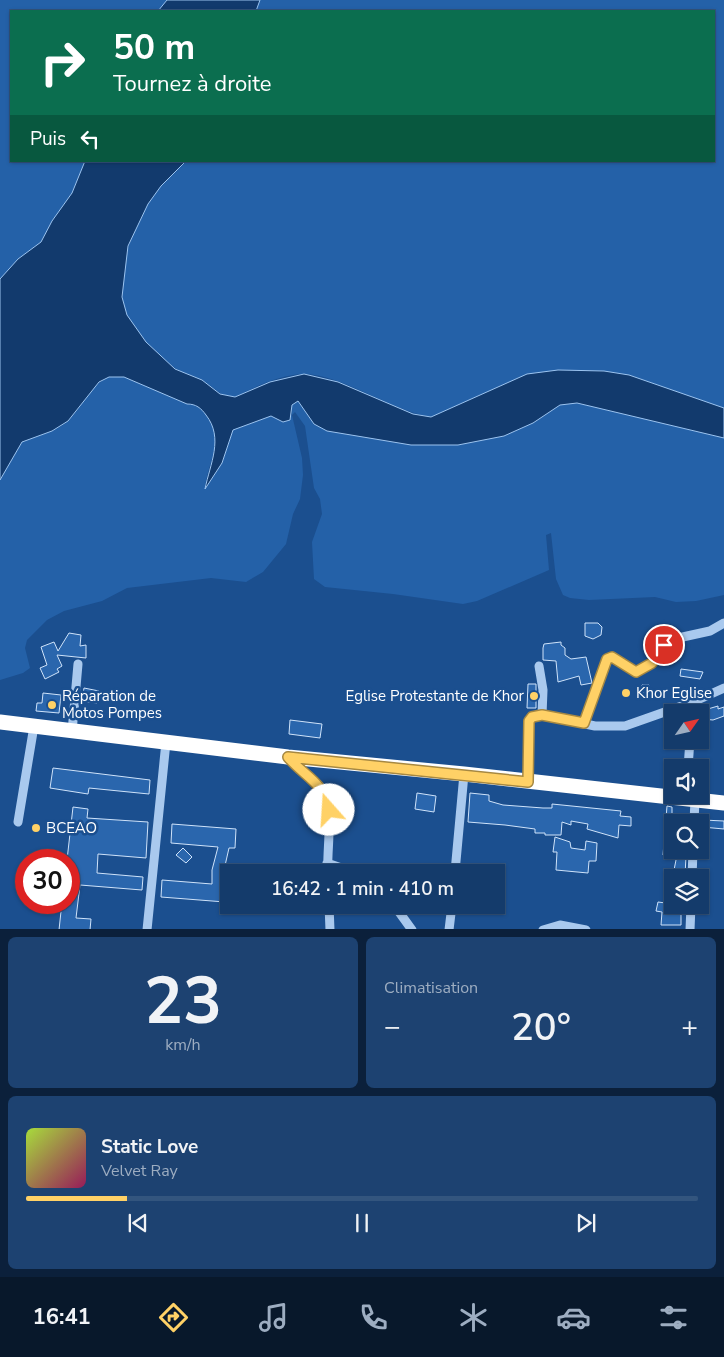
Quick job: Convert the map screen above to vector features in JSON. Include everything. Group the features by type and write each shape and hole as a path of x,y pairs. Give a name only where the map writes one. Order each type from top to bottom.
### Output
{"highway":[{"path":"0,722 288,757 664,796"},
{"path":"709,801 724,804"}],"street":[{"path":"584,723 607,659 612,657 636,672 652,663 669,640 710,631 724,623"},
{"path":"72,732 78,664"},
{"path":"540,666 543,690 542,715"},
{"path":"528,782 529,721 532,717 542,715 584,723 625,726 693,702 724,688"},
{"path":"18,822 34,726"},
{"path":"147,929 166,742"},
{"path":"288,757 300,772 321,787 327,798 329,810 327,864"},
{"path":"456,864 464,774"},
{"path":"330,914 330,929"},
{"path":"400,914 411,929"},
{"path":"449,929 451,914"},
{"path":"690,929 691,914"},
{"path":"546,929 560,925 581,929"}],"shaded area":[{"path":"0,0 167,0 159,10 10,10 10,162 85,162 72,193 52,221 41,242 18,259 0,279"},
{"path":"167,0 260,0 256,10 159,10"},
{"path":"260,0 724,0 724,408 629,375 604,371 558,370 431,417 399,407 335,380 304,374 286,376 260,385 235,397 230,397 202,380 170,365 143,339 129,321 123,298 122,282 129,246 143,212 162,185 185,162 715,162 715,10 256,10"},
{"path":"85,162 185,162 161,186 148,204 128,246 122,297 127,315 146,342 175,369 202,380 220,394 235,397 270,382 304,374 338,382 413,414 431,417 527,374 558,370 604,371 629,375 724,408 724,438 577,403 560,405 533,423 504,436 458,445 411,445 327,431 314,424 298,401 292,405 290,420 283,422 271,416 233,430 222,463 205,489 215,442 211,424 200,408 124,377 109,377 99,382 68,421 52,431 22,442 0,480 0,279 18,259 41,242 52,221 72,193"},
{"path":"109,377 124,377 187,404 196,406 207,415 215,433 215,442 205,487 222,463 233,430 271,416 283,422 292,415 302,458 303,475 300,499 293,514 286,544 263,572 246,582 211,578 127,588 102,601 64,611 47,620 27,640 25,648 30,668 23,673 0,680 0,480 22,442 53,431 64,424 74,415 97,386"},
{"path":"298,401 314,424 327,431 411,445 458,445 504,436 533,423 560,405 577,403 724,438 724,595 696,601 676,602 655,597 589,600 570,598 563,595 556,579 551,533 546,535 549,570 477,601 463,604 325,587 314,579 312,542 322,514 320,499 314,488 305,426 295,412 292,415 292,405"}],"building":[{"path":"585,623 598,623 602,627 601,635 593,639 585,636"},
{"path":"69,633 81,635 80,646 86,645 86,658 57,655 62,666 57,669 59,672 45,679 40,668 47,665 41,647 54,642 58,651"},
{"path":"561,642 561,645 565,648 565,655 571,659 586,657 592,683 581,685 579,676 558,682 556,661 543,660 543,648 544,644"},
{"path":"681,669 703,672 700,679 680,676"},
{"name":"Eglise Protestante de Khor","path":"528,684 536,684 536,708 527,708"},
{"path":"642,685 649,685 650,695 643,696"},
{"path":"84,688 99,691 97,703 82,701"},
{"path":"43,693 61,695 59,713 36,711 37,703 42,703"},
{"path":"718,706 718,709 724,707 724,716 709,720 709,709"},
{"path":"290,720 322,724 320,738 289,734"},
{"path":"53,768 150,780 149,794 89,788 88,794 50,788"},
{"path":"417,793 436,796 434,812 415,809"},
{"path":"470,793 489,795 489,801 503,805 552,808 552,804 621,811 620,816 631,817 631,826 619,825 618,838 587,829 588,824 571,821 571,825 562,822 561,835 535,833 535,829 468,822"},
{"path":"667,806 672,807 672,814 666,814"},
{"path":"73,807 88,809 87,818 148,822 146,858 98,854 97,873 143,877 142,890 80,885 80,849 68,849"},
{"path":"709,820 724,821 724,829 709,828"},
{"path":"172,824 236,829 235,848 229,848 225,864 220,864 220,902 161,897 162,880 212,884 212,870 218,847 171,843"},
{"path":"555,837 570,842 571,848 585,850 586,841 597,843 596,861 589,861 588,873 556,870 557,852 553,852"},
{"path":"183,848 192,857 186,863 176,855"},
{"path":"676,859 686,859 685,869 674,869"},
{"path":"658,902 664,903 664,914 681,914 681,925 661,925 662,912 656,911"},
{"path":"61,914 76,914 76,918 91,919 90,929 59,929"}],"place":[{"name":"Khor Eglise","path":"626,693"},
{"name":"Eglise Protestante de Khor","path":"534,696"},
{"name":"Réparation de Motos Pompes","path":"52,705"},
{"name":"BCEAO","path":"36,828"}],"route":[{"path":"329,810 327,798 321,787 300,772 288,757 400,767 528,782 530,766 529,721 532,717 542,715 584,723 607,659 612,657 636,672 652,663 664,645"}]}
